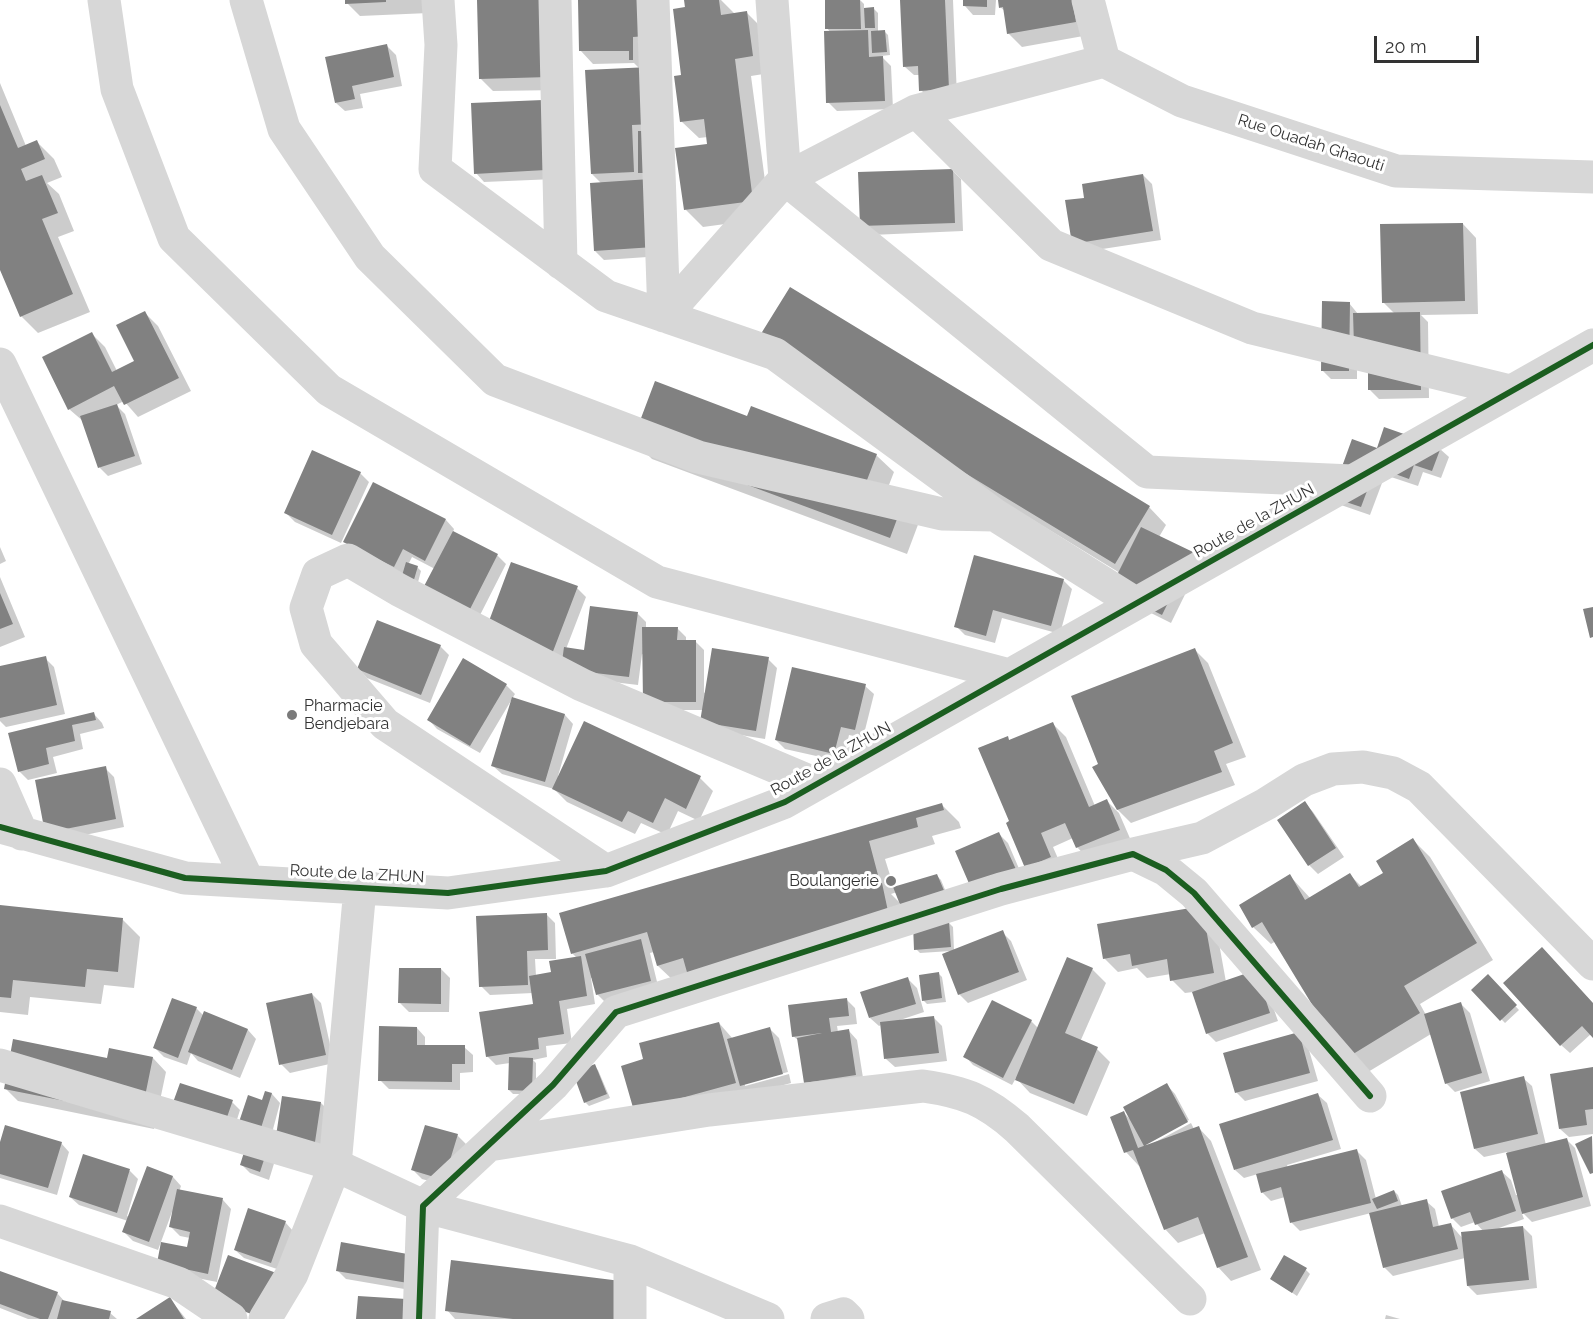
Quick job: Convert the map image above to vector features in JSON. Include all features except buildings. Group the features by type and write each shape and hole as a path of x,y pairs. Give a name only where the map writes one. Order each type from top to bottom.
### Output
{"street":[{"path":"104,0 117,89 174,238 329,390 657,582 1010,675"},
{"path":"246,0 284,129 370,257 495,380 698,457 942,514 995,515"},
{"path":"438,0 441,45 435,169 606,296 775,354 995,515 1135,603"},
{"path":"555,0 561,263"},
{"path":"653,0 664,316"},
{"path":"772,0 785,179 1147,472 1352,481"},
{"path":"664,316 785,179 916,111 1104,61 1088,0"},
{"name":"Rue Ouadah Ghaouti","path":"1104,61 1182,101 1396,171 1593,177"},
{"path":"916,111 1052,245 1252,328 1510,392"},
{"name":"Route de la ZHUN","path":"11,830 185,878 448,893 606,871 785,802 1593,345"},
{"path":"0,364 248,881"},
{"path":"606,871 385,724 316,644 306,608 318,574 348,560 399,590 582,685 816,784"},
{"path":"419,1319 423,1206 553,1085 616,1012 1001,889 1202,838 1266,804 1304,780 1333,770 1363,767 1393,773 1419,787 1593,964"},
{"path":"0,784 11,830"},
{"path":"1133,854 1166,870 1194,892 1370,1096"},
{"path":"265,1319 292,1274 335,1165 360,888"},
{"path":"0,1065 335,1165 423,1206 630,1261 768,1319"},
{"path":"489,1144 709,1110 923,1086 950,1090 974,1098 997,1111 1017,1128 1190,1299"},
{"path":"0,1221 178,1283 231,1319"},
{"path":"630,1261 630,1319"},
{"path":"827,1319 843,1314 848,1319"}],"cycle path":[{"path":"0,827 185,878 448,893 606,871 785,802 1593,345"},
{"path":"419,1319 423,1206 553,1085 616,1012 1001,889 1133,854 1166,870 1194,893 1370,1096"}],"place":[{"name":"Pharmacie Bendjebara","path":"292,715"},
{"name":"Boulangerie","path":"891,881"}]}
